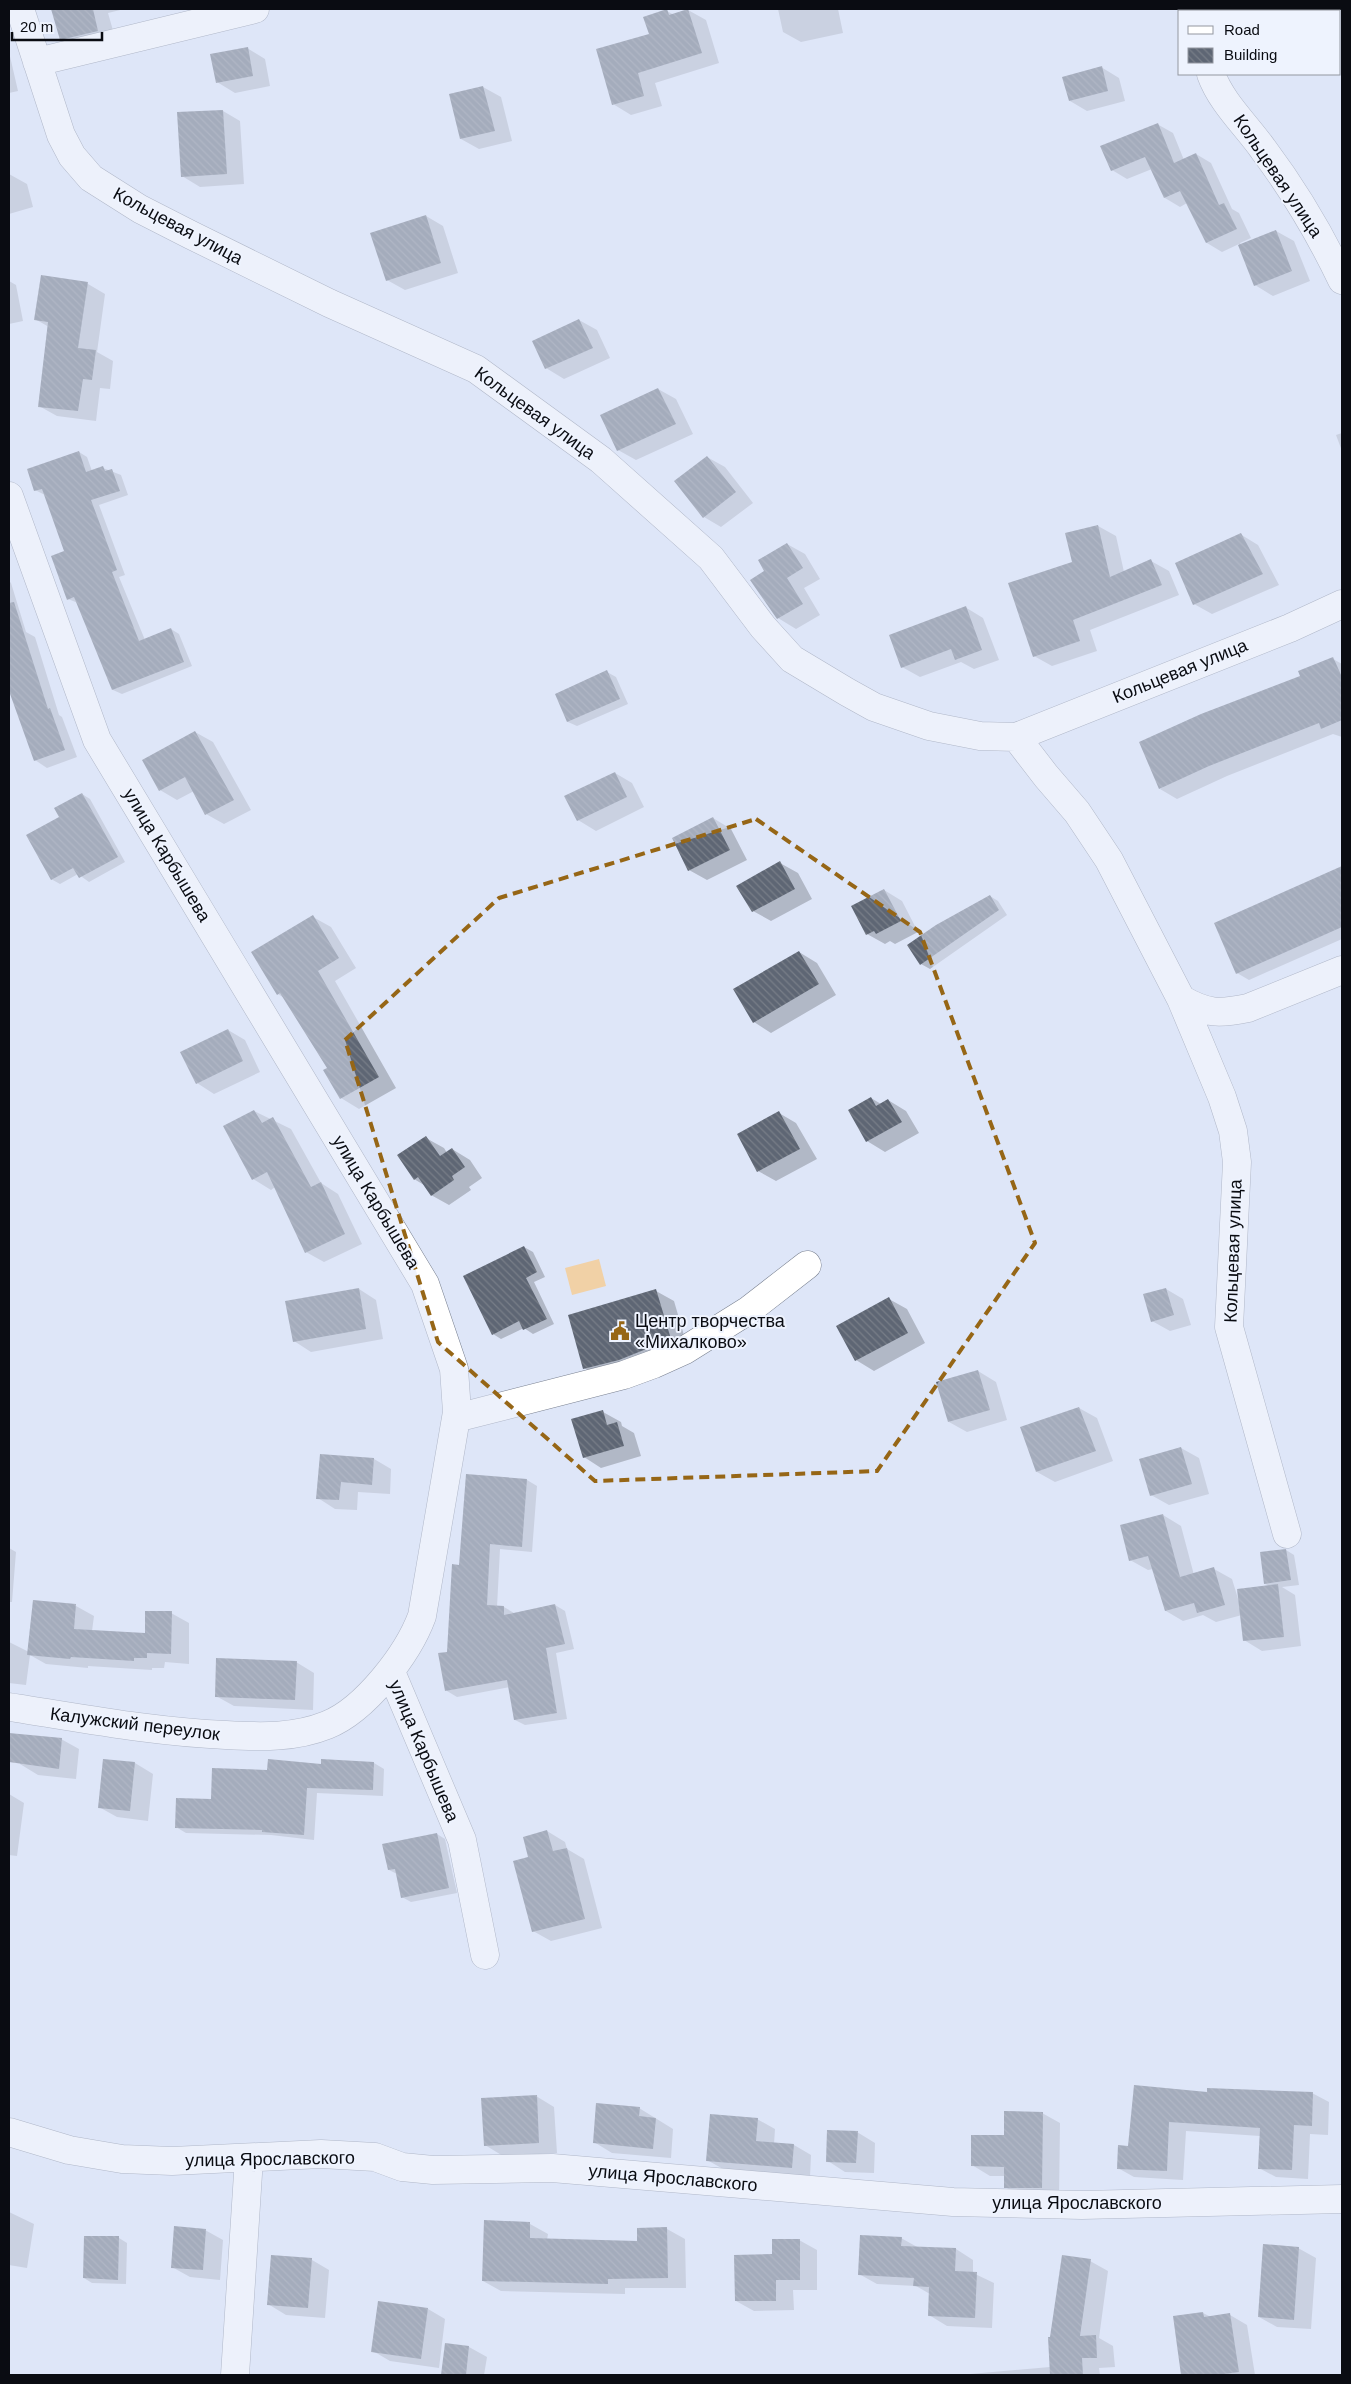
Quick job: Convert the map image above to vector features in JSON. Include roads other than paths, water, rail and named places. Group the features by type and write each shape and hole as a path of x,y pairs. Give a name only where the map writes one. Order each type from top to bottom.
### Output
{"street":[{"name":"Кольцевая улица","path":"20,9 61,135 72,156 92,178 140,208 190,235 329,303 476,369 600,460 711,558 763,627 792,659 874,707 929,726 980,736 1016,737 1290,628 1342,604"},
{"path":"37,62 255,9"},
{"name":"Кольцевая улица","path":"1211,75 1220,94 1264,150 1322,240 1342,280"},
{"name":"улица Карбышева","path":"9,496 17,549 97,740 425,1284 454,1369 457,1391 456,1418 422,1616 416,1631 391,1672 462,1840 485,1955"},
{"name":"Кольцевая улица","path":"1016,737 1077,812 1109,860 1181,999 1222,1097 1232,1131 1237,1162 1229,1327 1287,1534"},
{"path":"1181,999 1201,1010 1218,1013 1232,1012 1248,1008 1342,970"},
{"path":"456,1418 624,1375 654,1364 685,1350 749,1310 806,1265"},
{"name":"Калужский переулок","path":"9,1707 184,1734 287,1736 329,1724 346,1715 391,1672"},
{"name":"улица Ярославского","path":"9,2132 69,2150 122,2159 172,2161 321,2154 348,2155 375,2158 402,2167 433,2170 552,2168 953,2202 1082,2205 1342,2199"},
{"path":"235,2375 249,2158"}],"place":[{"name":"Центр творчества «Михалково»","path":"620,1331"}]}
